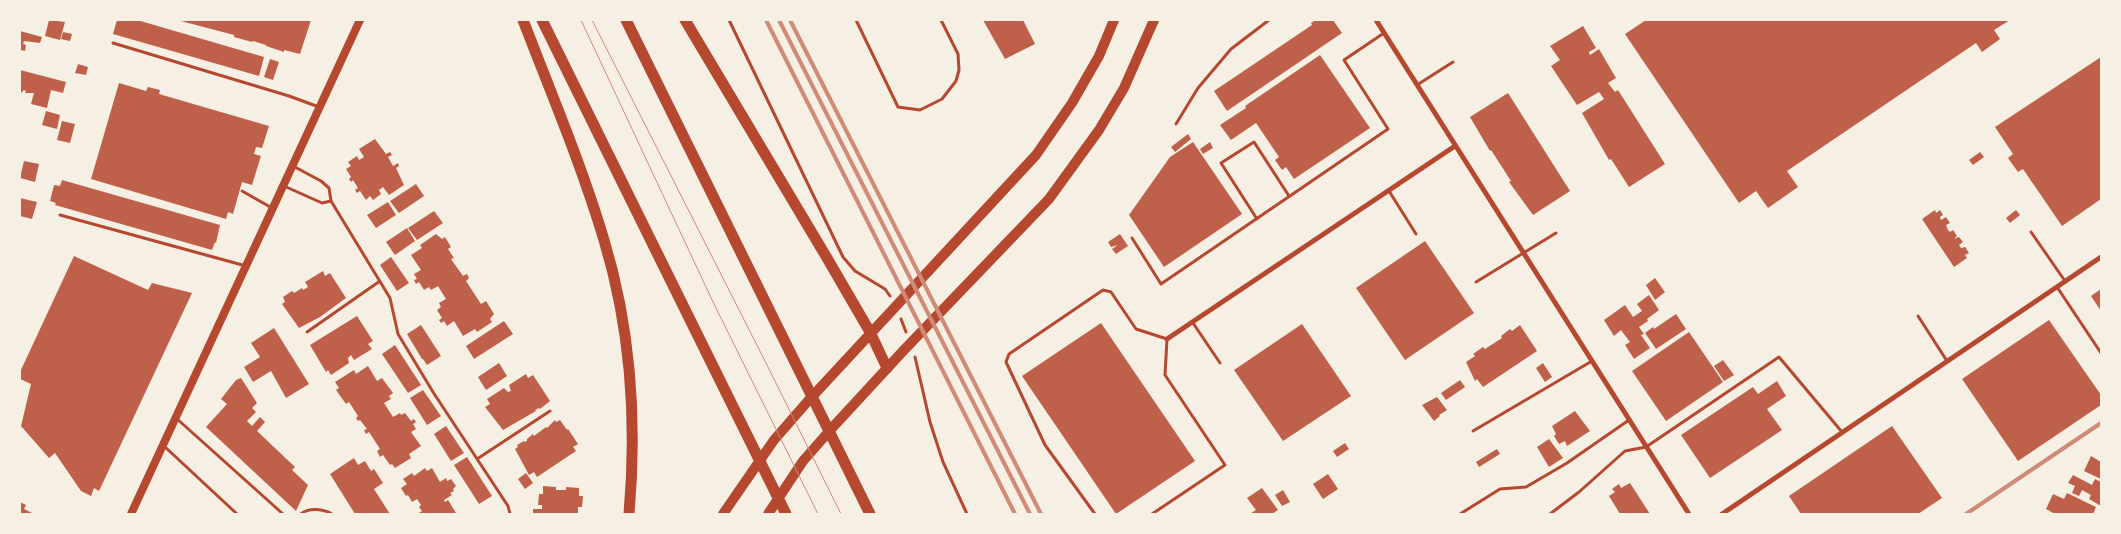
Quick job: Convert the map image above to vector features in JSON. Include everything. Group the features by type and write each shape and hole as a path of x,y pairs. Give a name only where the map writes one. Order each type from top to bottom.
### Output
{"highway":[{"path":"523,20 590,198 605,241 615,282 624,327 633,416 629,514"},
{"path":"542,20 786,514"},
{"path":"626,20 870,514"},
{"path":"685,20 870,332 888,368"}],"main road":[{"path":"723,514 774,440 870,332 949,250 1036,155 1076,96 1099,56 1114,20"},
{"path":"768,514 803,461 861,396 888,368 909,350 965,287 1049,199 1079,158 1124,88 1154,20"}],"street":[{"path":"131,514 360,20"},
{"path":"1376,20 1689,514"},
{"path":"1167,340 1455,146"},
{"path":"1722,514 2101,257"}],"lane":[{"path":"856,20 898,107 920,110 942,99 956,81 960,70 958,54 941,20"},
{"path":"1176,124 1198,88 1231,49 1269,20"},
{"path":"1132,238 1161,284 1388,129 1344,60 1384,33"},
{"path":"113,43 289,96 319,108"},
{"path":"1416,85 1453,62"},
{"path":"1256,219 1221,163 1254,142 1289,196"},
{"path":"293,166 321,181 328,188 331,201 380,281 393,306 398,334 508,506 510,514"},
{"path":"284,186 322,203 331,201"},
{"path":"242,191 273,208"},
{"path":"1389,191 1416,234"},
{"path":"60,215 246,266"},
{"path":"2030,232 2065,281"},
{"path":"1476,282 1556,233"},
{"path":"307,332 380,281"},
{"path":"2057,287 2101,353"},
{"path":"1095,514 1045,445 1006,362 1009,354 1102,290 1112,292 1136,329 1167,340 1165,375 1225,465 1152,514"},
{"path":"1918,316 1947,362"},
{"path":"1193,323 1220,363"},
{"path":"1550,514 1579,492 1625,451 1646,447 1779,357 1842,433"},
{"path":"1473,431 1592,361"},
{"path":"477,458 550,411"},
{"path":"176,417 283,514"},
{"path":"1460,514 1500,489 1526,487 1567,463 1629,420"},
{"path":"163,446 237,514"},
{"path":"301,514 310,510 330,512 332,514"}],"path":[{"path":"729,20 843,257 855,271 885,289 892,299"},
{"path":"900,316 907,334"},
{"path":"909,350 944,462 967,514"}],"building":[{"path":"49,20 65,22 60,40 45,36"},
{"path":"117,20 137,20 264,57 259,76 113,34"},
{"path":"177,20 311,20 300,54 284,50 284,52 253,41 234,37 234,35"},
{"path":"983,20 1023,20 1035,44 1005,59"},
{"path":"1316,20 1333,20 1342,33 1227,111 1214,91 1312,25 1311,23"},
{"path":"1646,20 2010,20 1994,30 2000,39 1982,52 1976,43 1787,171 1798,187 1768,208 1756,191 1739,203 1625,34"},
{"path":"1583,26 1596,48 1589,52 1590,55 1599,49 1616,78 1608,83 1615,92 1618,90 1665,164 1629,187 1611,159 1609,160 1582,113 1604,99 1599,92 1577,105 1551,66 1560,60 1550,46"},
{"path":"20,31 42,37 40,43 24,41 23,44 26,45 25,51 20,50"},
{"path":"63,32 72,34 70,41 61,39"},
{"path":"1320,55 1370,128 1294,179 1286,167 1282,170 1275,160 1279,157 1256,123 1231,140 1220,125"},
{"path":"2101,57 2101,199 2062,226 2023,169 2018,172 2008,158 2013,154 1995,127"},
{"path":"270,59 279,62 273,80 264,77"},
{"path":"78,64 88,67 86,75 75,73"},
{"path":"20,70 66,82 63,93 51,90 47,108 31,104 34,93 25,93 26,91 24,90 20,94"},
{"path":"119,83 146,91 148,87 160,90 159,94 269,126 262,148 256,147 254,154 261,156 252,185 242,182 233,214 228,212 226,219 91,179"},
{"path":"1508,93 1570,191 1533,215 1509,182 1511,181 1470,117"},
{"path":"46,111 60,115 57,129 42,125"},
{"path":"62,121 75,124 70,143 57,140"},
{"path":"1188,134 1191,139 1175,152 1171,147"},
{"path":"375,139 386,154 390,152 392,155 388,157 393,166 398,163 399,166 396,168 404,185 389,195 383,187 379,190 381,194 373,200 370,196 366,200 360,191 357,193 355,190 358,188 353,180 351,182 349,179 351,177 346,169 351,166 348,162 357,156 359,160 364,157 359,149"},
{"path":"1193,142 1242,214 1164,267 1129,215 1170,157"},
{"path":"1210,142 1213,148 1203,154 1200,149"},
{"path":"1980,152 1984,157 1973,165 1969,160"},
{"path":"24,161 39,164 35,182 20,178"},
{"path":"62,180 220,225 216,243 212,250 55,205 56,203 50,201 54,185 60,186"},
{"path":"416,184 424,196 399,213 390,201"},
{"path":"20,198 37,202 32,219 20,216"},
{"path":"388,202 396,215 376,228 367,215"},
{"path":"1935,210 1936,213 1940,210 1943,215 1940,217 1941,220 1946,217 1950,223 1946,225 1948,230 1950,232 1953,230 1957,236 1954,239 1959,237 1963,242 1959,245 1961,248 1965,247 1969,253 1965,255 1967,258 1954,267 1922,219"},
{"path":"2016,210 2020,215 2010,223 2006,218"},
{"path":"434,211 443,223 417,240 408,228"},
{"path":"407,228 415,241 395,255 386,242"},
{"path":"436,234 442,239 445,237 451,247 448,249 454,258 451,259 463,276 467,274 469,278 466,281 481,304 486,301 494,314 490,319 492,322 477,332 475,329 463,336 454,321 447,326 444,321 441,323 439,320 442,318 437,310 441,307 439,303 446,299 438,286 431,290 429,287 424,290 419,282 416,284 414,280 417,279 414,274 421,270 411,255 422,248 420,245"},
{"path":"1120,234 1128,246 1116,254 1112,249 1118,245 1111,247 1108,242"},
{"path":"1425,241 1474,313 1405,360 1356,288"},
{"path":"74,256 148,290 152,283 192,293 99,491 94,488 91,496 81,491 55,453 49,458 21,426 31,384 20,379 20,372"},
{"path":"391,257 409,283 397,291 380,265"},
{"path":"323,271 325,276 330,273 346,298 320,317 299,328 282,304 285,302 283,297 292,291 294,293 308,287 305,282"},
{"path":"1655,278 1665,292 1655,300 1646,285"},
{"path":"2101,289 2101,311 2091,296"},
{"path":"1649,295 1659,310 1639,327 1644,334 1641,335 1650,348 1634,359 1625,345 1630,342 1621,330 1614,336 1604,320 1625,305 1633,317 1642,311 1637,304"},
{"path":"1676,314 1686,329 1656,349 1645,333"},
{"path":"357,316 373,341 368,344 372,349 354,360 351,355 348,358 349,363 331,375 328,370 326,372 310,345"},
{"path":"2049,320 2101,395 2101,405 2018,461 1962,379"},
{"path":"504,321 513,334 474,359 466,346"},
{"path":"1101,323 1195,461 1116,514 1022,376"},
{"path":"1302,324 1351,396 1283,441 1234,370"},
{"path":"421,325 441,356 427,365 407,334"},
{"path":"1520,325 1537,351 1483,387 1477,379 1475,381 1466,362 1483,347 1485,349 1502,338 1501,336 1510,329 1512,331"},
{"path":"274,328 309,384 286,398 271,371 253,382 244,367 260,357 251,343"},
{"path":"1689,332 1723,382 1666,421 1632,371"},
{"path":"395,345 421,385 408,393 382,354"},
{"path":"1723,360 1734,375 1724,381 1714,366"},
{"path":"499,363 507,376 486,390 478,377"},
{"path":"1543,363 1552,377 1545,382 1536,368"},
{"path":"368,366 377,381 382,378 393,393 389,396 391,399 384,403 393,417 400,413 401,415 405,413 411,421 414,419 416,422 413,424 416,429 411,432 421,446 409,454 411,458 395,468 392,464 390,465 383,455 380,457 377,451 380,449 369,432 366,434 364,430 367,429 356,418 358,416 349,402 346,404 336,390 339,388 335,382 354,370 356,374"},
{"path":"526,374 528,378 533,375 550,401 540,409 535,410 503,430 485,407 490,404 487,399 504,388 508,392 511,391 509,385"},
{"path":"241,378 257,403 252,408 256,412 247,421 252,426 260,417 265,422 257,431 295,467 292,470 308,485 296,511 206,427 227,404 221,399 236,380"},
{"path":"1460,380 1465,387 1446,400 1441,393"},
{"path":"1777,381 1786,396 1767,409 1782,430 1710,478 1681,435 1753,387 1758,394"},
{"path":"423,390 441,416 427,425 410,398"},
{"path":"1437,397 1447,410 1434,421 1422,405"},
{"path":"1575,411 1590,431 1567,446 1565,441 1559,444 1554,436 1556,434 1552,426"},
{"path":"555,420 556,422 560,420 568,429 578,444 573,447 576,451 537,477 534,472 529,475 515,449 518,447 517,445 527,441 533,434 534,436 547,428"},
{"path":"446,426 464,453 451,461 434,434"},
{"path":"1892,426 1942,498 1918,514 1801,514 1789,496"},
{"path":"1549,439 1563,458 1549,467 1537,447"},
{"path":"1345,443 1349,449 1337,457 1333,451"},
{"path":"1497,449 1500,454 1479,467 1476,462"},
{"path":"2091,456 2101,462 2101,479 2084,471"},
{"path":"467,457 492,496 479,504 454,465"},
{"path":"354,458 358,465 365,461 371,471 374,469 383,483 374,489 390,514 355,514 330,474"},
{"path":"425,468 427,471 432,468 440,482 446,478 447,481 451,479 456,486 453,489 454,491 450,493 452,495 444,500 445,502 448,500 456,513 417,514 422,511 419,507 421,505 417,499 412,502 401,488 407,484 403,479 412,473 414,476"},
{"path":"526,473 533,483 525,489 518,479"},
{"path":"1328,474 1338,489 1323,499 1313,484"},
{"path":"2073,475 2092,485 2095,479 2101,482 2101,506 2089,499 2091,495 2082,490 2079,496 2072,493 2075,486 2068,483"},
{"path":"1630,483 1650,514 1620,514 1609,496 1615,492 1612,489 1619,484 1621,488"},
{"path":"543,486 556,487 556,490 566,490 566,487 579,488 579,496 583,496 582,507 578,507 578,514 533,514 533,509 542,509 542,505 538,505 539,494 543,494"},
{"path":"1262,488 1278,510 1272,514 1250,514 1256,510 1247,498"},
{"path":"1283,490 1290,502 1282,506 1275,495"},
{"path":"2067,493 2096,507 2093,514 2055,514 2046,509 2053,494 2064,499"},
{"path":"20,502 26,505 24,509 34,514 21,514"}],"tram line":[{"path":"581,20 713,302 818,514"},
{"path":"592,20 841,514"}],"railway":[{"path":"766,20 1015,514"},
{"path":"779,20 1030,514"},
{"path":"790,20 1041,514"},
{"path":"1966,514 2101,423"}]}
